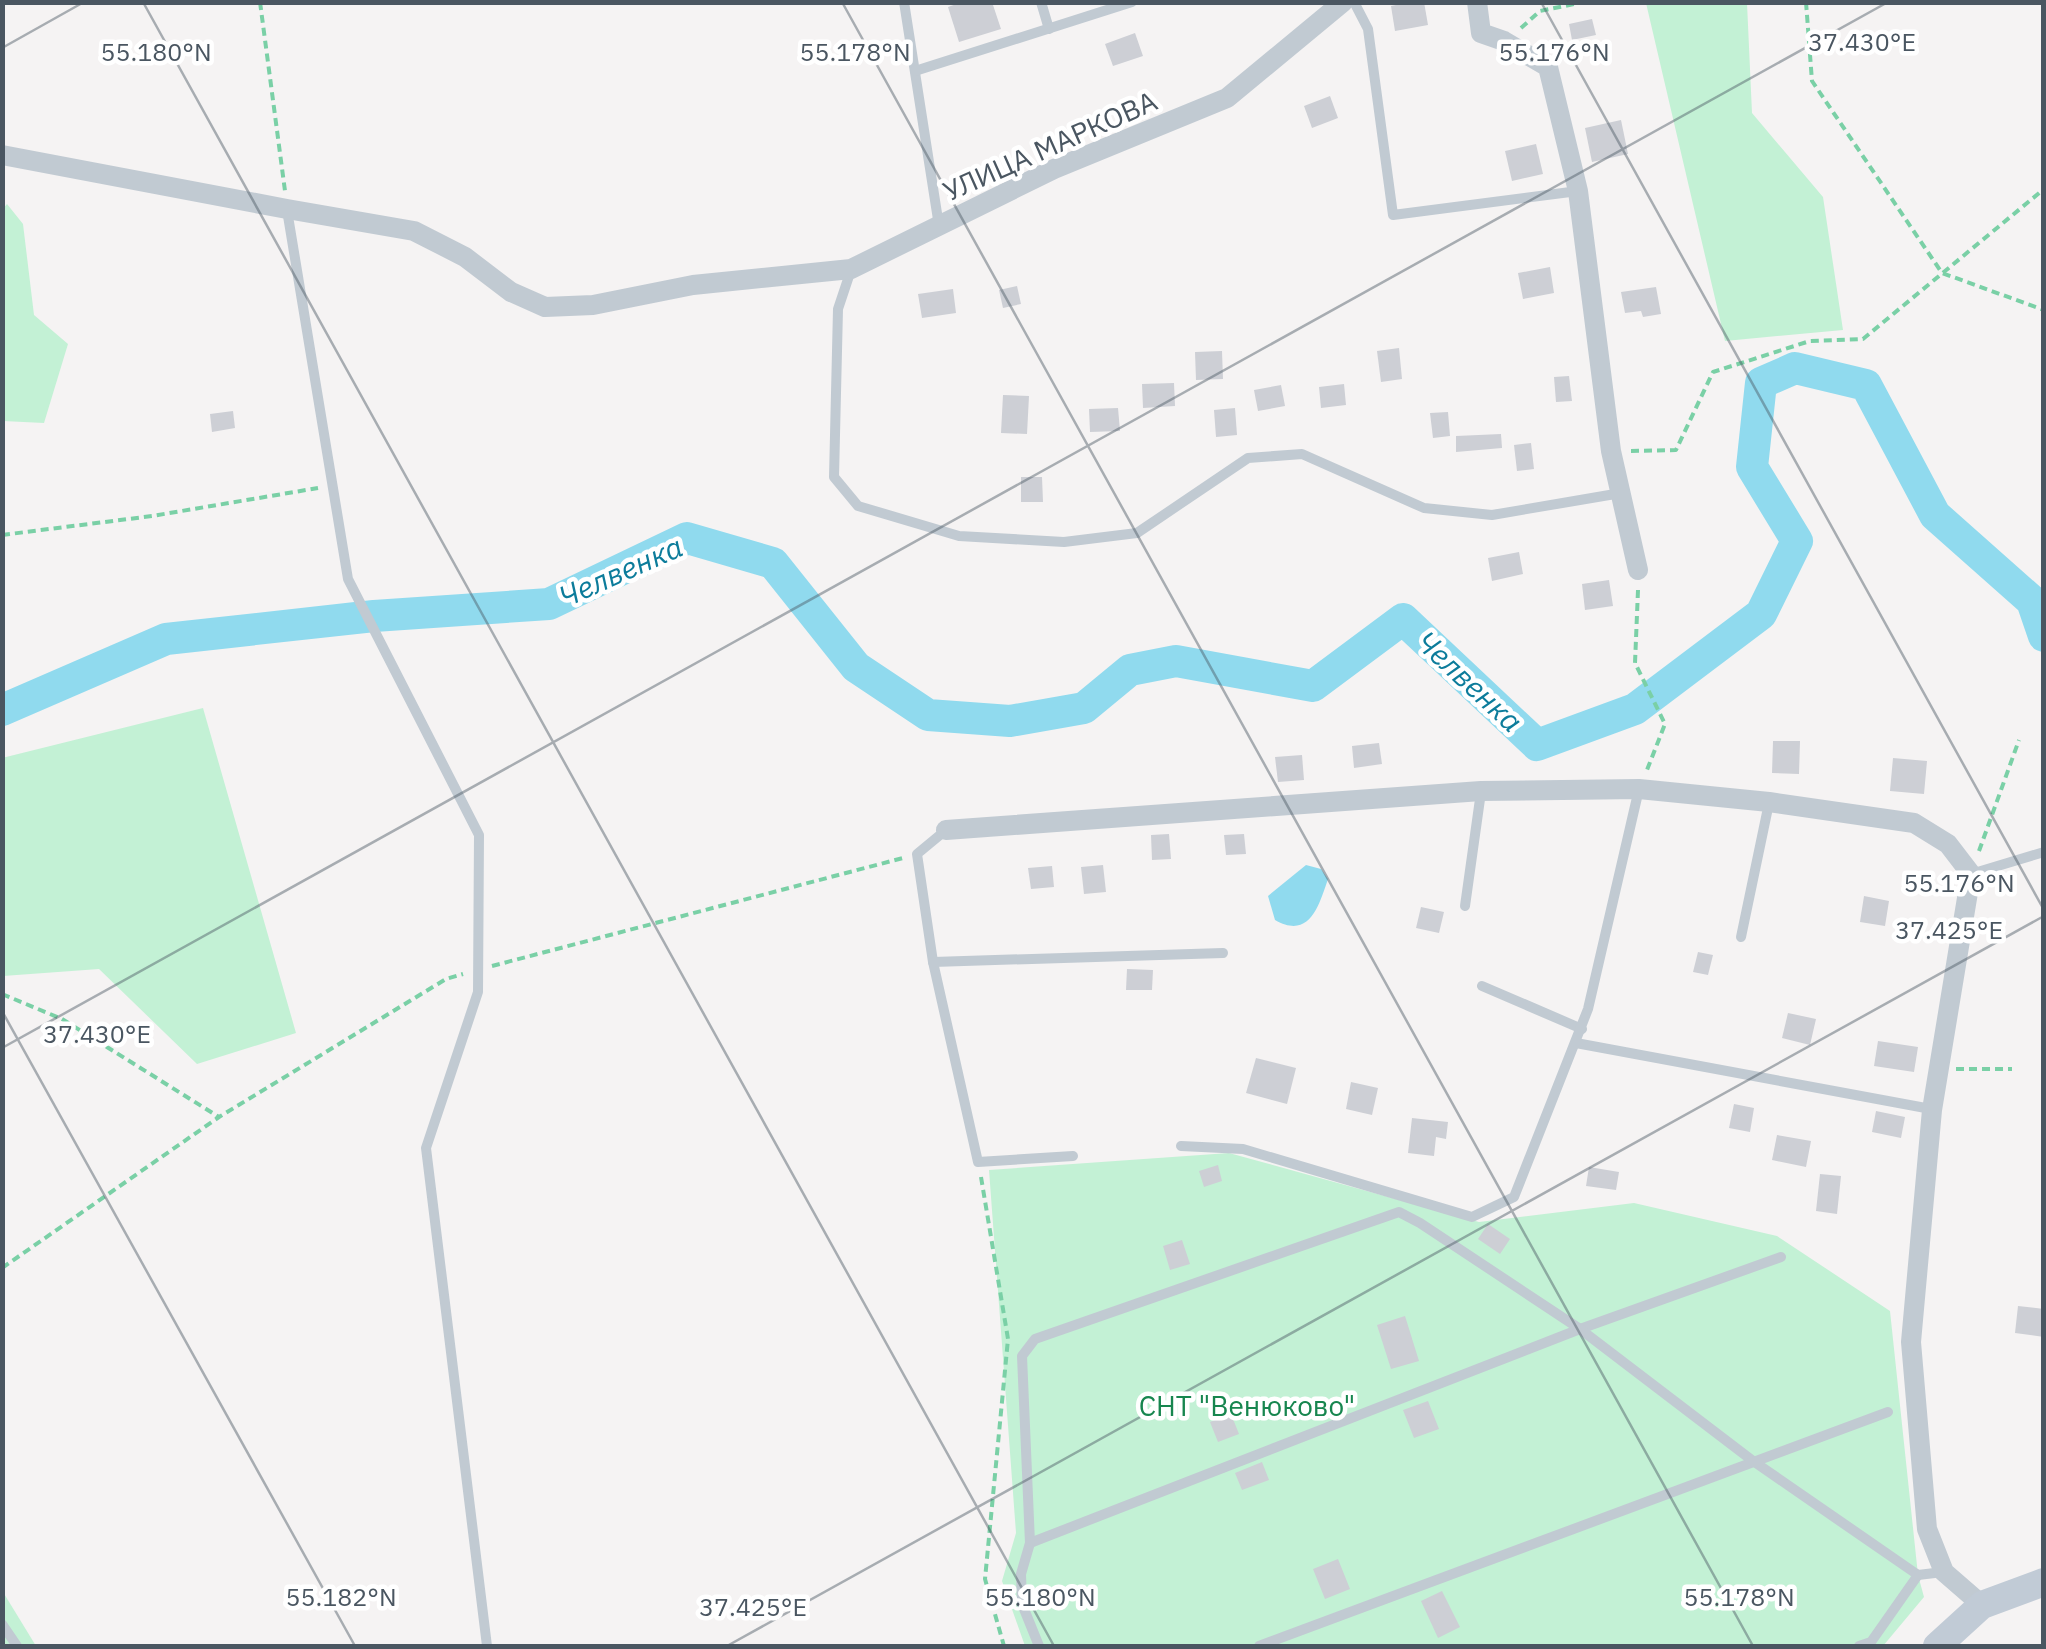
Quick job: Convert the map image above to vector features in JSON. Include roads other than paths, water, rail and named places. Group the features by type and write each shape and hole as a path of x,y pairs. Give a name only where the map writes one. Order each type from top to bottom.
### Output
{"street":[{"name":"УЛИЦА МАРКОВА","path":"939,226 1054,169 1228,98 1343,2"},
{"path":"1477,2 1482,33 1548,66 1578,190 1611,452 1638,570"},
{"path":"2,155 414,231 466,258 511,292 545,307 592,305 693,285 852,269 939,226"},
{"path":"946,830 1481,791 1639,790 1769,802 1914,823 1948,844 1971,874 1932,1110 1912,1342 1927,1529 1944,1572 1982,1604"},
{"path":"1937,1646 1982,1604 2044,1582"}],"lane":[{"name":"УЛИЦА МАРКОВА","path":"904,2 939,226"},
{"path":"1041,2 1049,29"},
{"path":"915,70 1132,2"},
{"path":"1354,2 1368,29 1394,216 1578,190"},
{"path":"287,210 348,579 479,835 478,992 426,1148 486,1646"},
{"path":"852,269 838,308 834,477 858,506 960,536 1064,542 1136,533 1248,458 1302,454 1424,508 1492,514 1621,493"},
{"path":"1180,1146 1243,1150 1472,1217 1514,1197 1582,1029 1639,790"},
{"path":"1465,906 1481,791"},
{"path":"1740,937 1769,802"},
{"path":"946,830 918,854 934,962 978,1162 1073,1156"},
{"path":"1971,874 2044,852"},
{"path":"934,962 1223,954"},
{"path":"1482,986 1582,1029"},
{"path":"1576,1044 1932,1110"},
{"path":"1039,1646 1022,1604 1021,1574 1030,1544 1022,1356 1036,1339 1399,1212 1580,1329 1753,1461 1918,1575 1944,1572"},
{"path":"1030,1544 1580,1329 1781,1258"},
{"path":"1258,1646 1888,1412"},
{"path":"1859,1646 1871,1642 1918,1575"},
{"path":"2,1624 17,1646"}],"water":[{"path":"1306,865 1321,869 1328,879 1317,909 1297,926 1275,920 1268,896"}],"waterway":[{"name":"Челвенка","path":"2,710 166,639 374,616 549,604 687,538 773,563 856,667 928,715 1010,721 1084,708 1130,670 1176,661 1313,686 1403,619 1537,745 1635,709 1761,614 1797,541 1752,467 1761,383 1795,368 1866,385 1935,515 2032,601 2044,636"}],"park label":[{"name":"СНТ \"Венюково\"","path":"1247,1406"}]}
